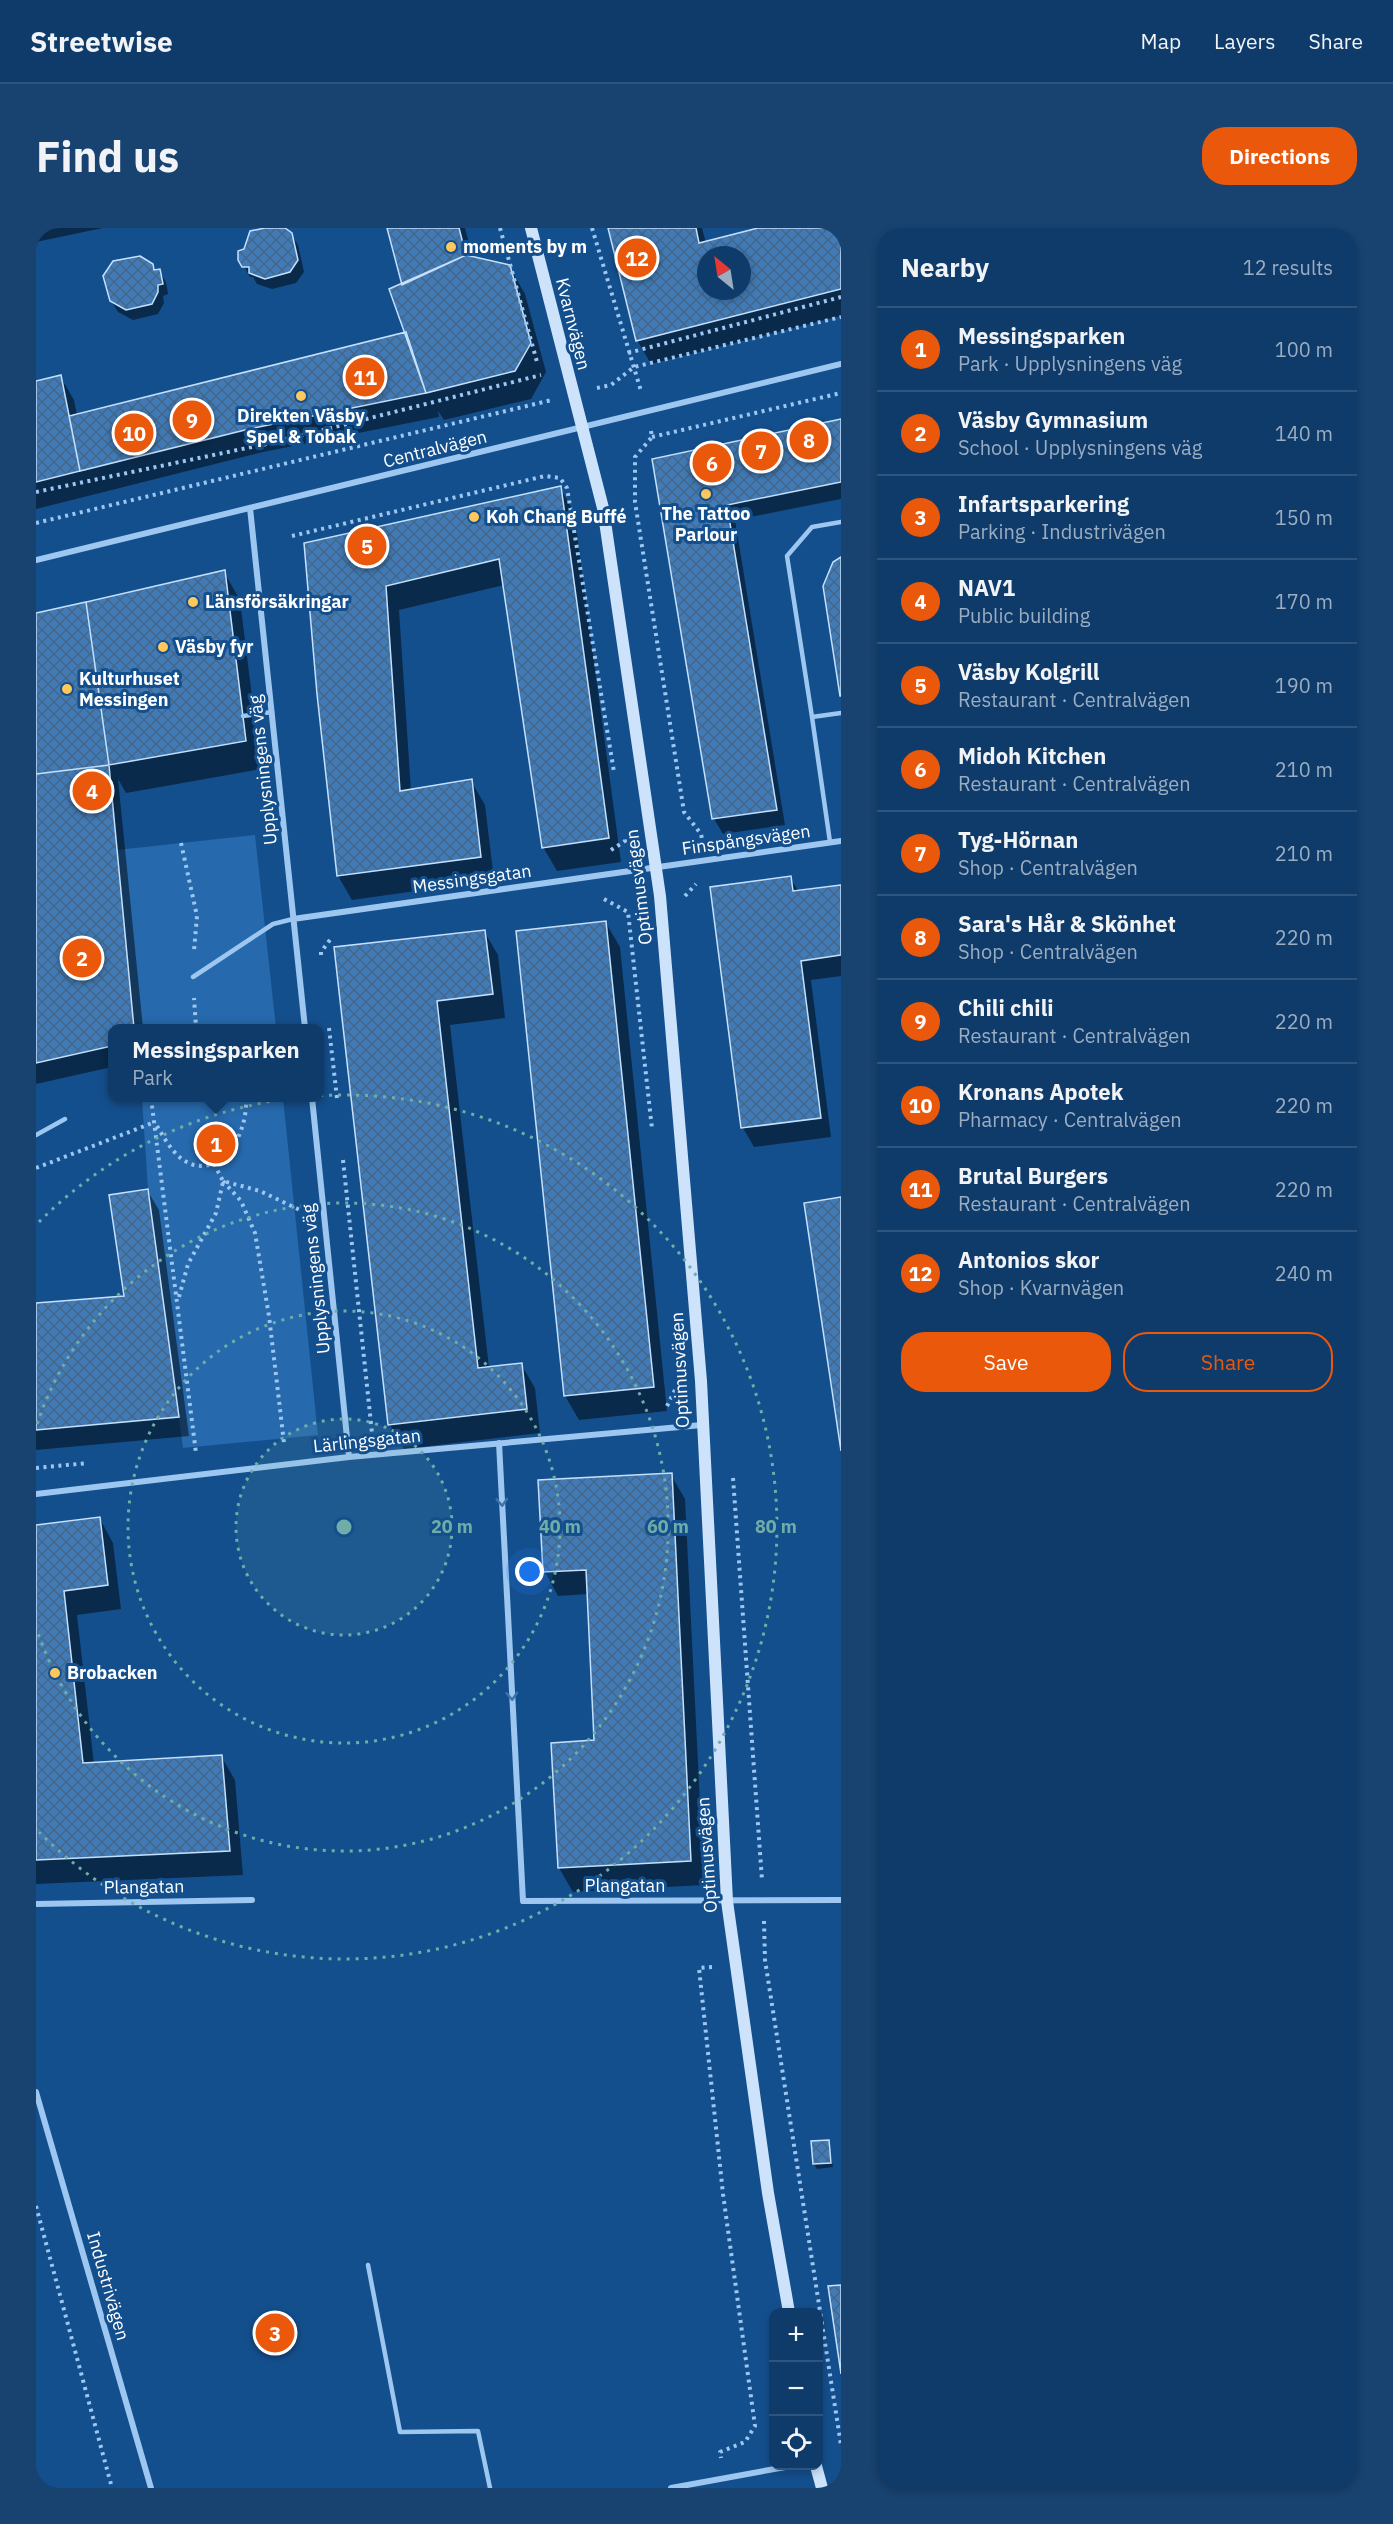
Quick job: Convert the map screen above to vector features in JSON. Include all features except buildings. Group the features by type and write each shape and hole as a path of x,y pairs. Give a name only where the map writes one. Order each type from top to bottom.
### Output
{"street":[{"name":"Kvarnvägen","path":"531,228 581,428"},
{"name":"Centralvägen","path":"36,560 841,364"},
{"name":"Optimusvägen","path":"581,428 603,508 655,868 701,1381 727,1901 768,2193 788,2308"},
{"name":"Upplysningens väg","path":"250,508 304,1024"},
{"name":"Finspångsvägen","path":"655,868 841,841"},
{"name":"Messingsgatan","path":"293,919 655,868"},
{"name":"Upplysningens väg","path":"312,1102 349,1457"},
{"name":"Lärlingsgatan","path":"36,1494 349,1457 702,1425"},
{"name":"Plangatan","path":"499,1443 523,1901 841,1900"},
{"name":"Plangatan","path":"36,1904 252,1900"},
{"name":"Industrivägen","path":"36,2092 151,2488"},
{"path":"671,2488 771,2470"},
{"path":"817,2470 822,2488"}],"lane":[{"path":"830,842 787,556 812,527 841,522"},
{"path":"243,716 272,712"},
{"path":"812,717 841,713"},
{"path":"193,977 273,924 293,919"},
{"path":"36,1135 65,1119"},
{"path":"368,2265 400,2433 478,2431 490,2488"}],"path":[{"path":"500,228 543,384"},
{"path":"592,228 634,367"},
{"path":"628,352 841,297"},
{"path":"36,523 610,385 634,367 841,317"},
{"path":"36,492 271,443 541,375"},
{"path":"545,392 548,400"},
{"path":"652,437 841,393"},
{"path":"292,536 545,476 560,478 567,488 614,773"},
{"path":"181,843 197,916 193,977 194,1024"},
{"path":"595,900 607,898 628,912 653,1135"},
{"path":"322,963 321,952 330,938 341,936"},
{"path":"328,1023 337,1105"},
{"path":"152,1102 196,1453"},
{"path":"155,1122 168,1145 178,1156 195,1165 214,1164 229,1152 242,1131 246,1102"},
{"path":"36,1168 155,1122"},
{"path":"342,1153 373,1436"},
{"path":"214,1164 224,1182 241,1201 255,1233 269,1316 284,1443"},
{"path":"177,1301 188,1264 216,1213 224,1182"},
{"path":"224,1182 261,1191 305,1212"},
{"path":"726,2479 720,2452 745,2442 755,2426 723,2194 699,1968 765,1960"},
{"path":"36,2206 112,2488"}],"shaded area":[{"path":"255,835 276,1024 135,1024 117,850"},
{"path":"142,1102 283,1102 318,1435 183,1448 148,1189"}],"place":[{"name":"moments by m","path":"451,247"},
{"name":"Antonios skor","path":"637,258"},
{"name":"Brutal Burgers","path":"365,377"},
{"name":"Direkten Väsby Spel & Tobak","path":"301,396"},
{"name":"Chili chili","path":"192,420"},
{"name":"Kronans Apotek","path":"134,433"},
{"name":"Sara's Hår & Skönhet","path":"809,440"},
{"name":"Tyg-Hörnan","path":"761,451"},
{"name":"Midoh Kitchen","path":"712,463"},
{"name":"The Tattoo Parlour","path":"706,494"},
{"name":"Koh Chang Buffé","path":"474,517"},
{"name":"Väsby Kolgrill","path":"367,546"},
{"name":"Länsförsäkringar","path":"193,602"},
{"name":"Väsby fyr","path":"163,647"},
{"name":"Kulturhuset Messingen","path":"67,689"},
{"name":"NAV1","path":"92,791"},
{"name":"Väsby Gymnasium","path":"82,958"},
{"name":"Messingsparken","path":"216,1144"},
{"name":"Brobacken","path":"55,1673"},
{"name":"Infartsparkering","path":"275,2333"}]}
